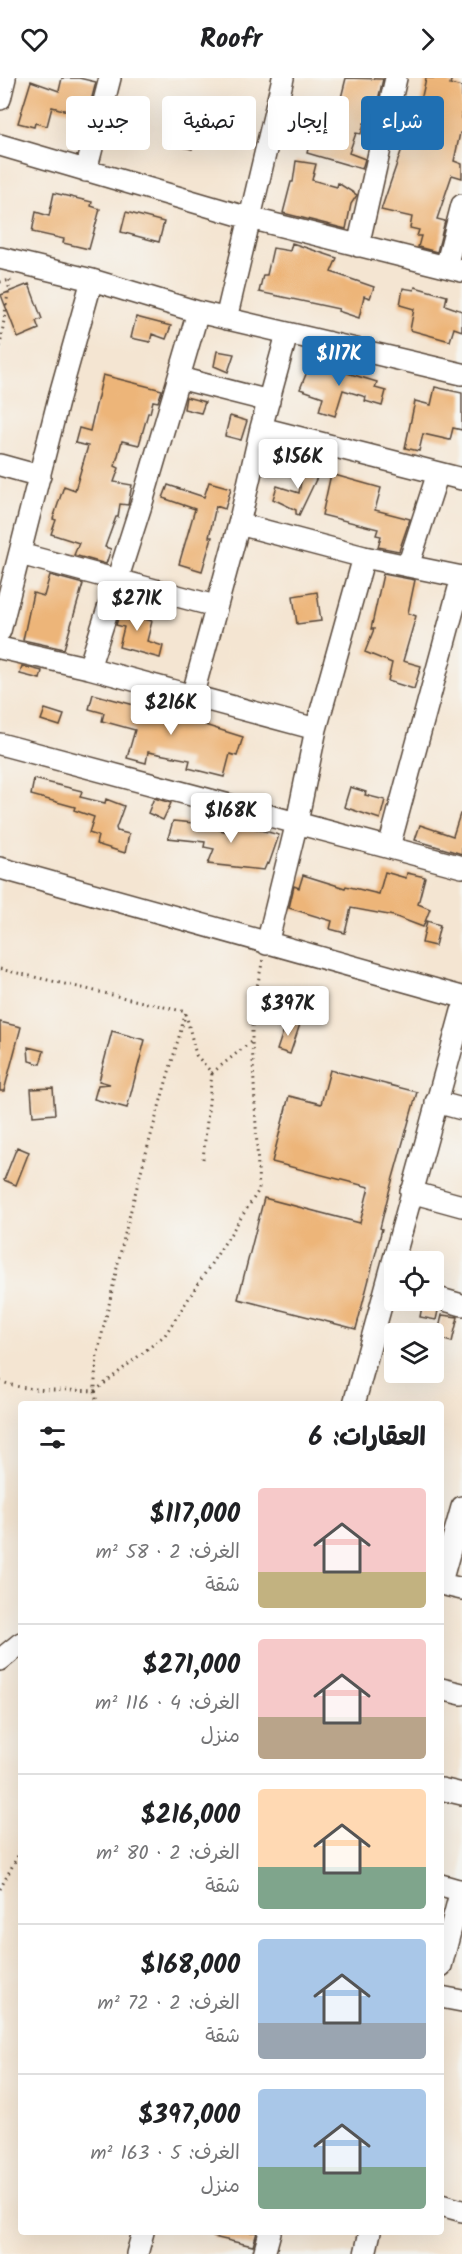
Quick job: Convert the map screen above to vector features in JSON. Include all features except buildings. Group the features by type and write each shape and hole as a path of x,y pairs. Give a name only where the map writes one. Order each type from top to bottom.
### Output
{"street":[{"path":"0,99 5,78"},
{"path":"86,171 110,78"},
{"path":"226,319 283,78"},
{"path":"358,246 396,78"},
{"path":"0,145 249,218 454,269 462,205"},
{"path":"0,258 92,280 198,312 462,374"},
{"path":"0,631 92,280"},
{"path":"89,668 198,312"},
{"path":"192,697 287,334"},
{"path":"179,378 269,401"},
{"path":"261,428 462,479"},
{"path":"0,465 40,476"},
{"path":"408,566 438,473"},
{"path":"239,524 364,557 462,577 389,847"},
{"path":"20,554 215,606"},
{"path":"267,944 297,822 316,729 364,557"},
{"path":"0,648 89,668 316,729"},
{"path":"0,744 462,867"},
{"path":"0,868 462,997"},
{"path":"398,1251 411,1192 462,1011"},
{"path":"436,1102 462,1109"},
{"path":"411,1192 462,1206"},
{"path":"444,1300 462,1305"},
{"path":"355,1401 384,1308"},
{"path":"444,1572 462,1507"},
{"path":"444,1584 462,1589"},
{"path":"0,1660 18,1645"},
{"path":"444,1690 462,1694"},
{"path":"444,1790 462,1794"},
{"path":"444,1886 462,1891 444,1955"},
{"path":"444,1998 462,2001"},
{"path":"444,2206 462,2211"},
{"path":"137,2254 142,2235"},
{"path":"264,2254 269,2235"},
{"path":"364,2254 369,2235"}],"path":[{"path":"0,347 10,280"},
{"path":"0,1381 9,1385 30,1388 94,1391 165,1335 258,1190 252,1010 267,944"},
{"path":"0,969 186,1012"},
{"path":"186,1012 196,1055 212,1073"},
{"path":"96,1401 94,1391 101,1342 120,1253 186,1012"},
{"path":"203,1160 212,1073 252,1041"},
{"path":"0,1889 18,1856"}]}
